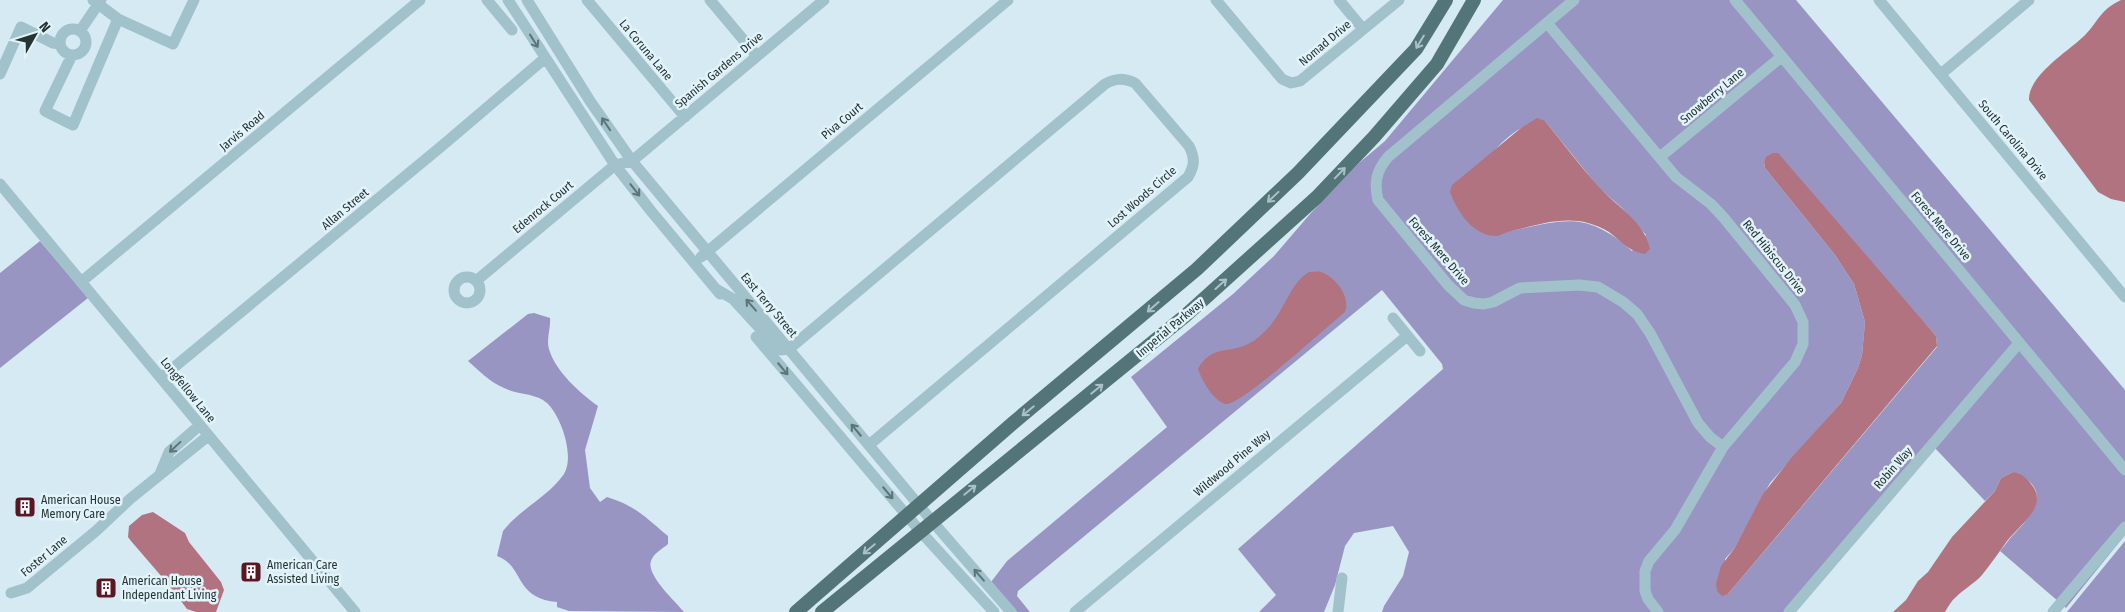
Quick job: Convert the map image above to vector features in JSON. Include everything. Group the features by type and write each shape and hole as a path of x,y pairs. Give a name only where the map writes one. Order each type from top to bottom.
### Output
{"main road":[{"path":"796,612 907,515 1190,275 1298,173 1416,50 1446,0"},
{"name":"Imperial Parkway","path":"822,612 1185,316 1316,197 1374,137 1437,64 1474,0"}],"street":[{"path":"80,31 97,1 118,18 173,44 194,0"},
{"name":"Jarvis Road","path":"81,282 420,0"},
{"path":"486,0 512,30"},
{"path":"508,0 544,59 615,165 694,263 920,531 994,612"},
{"name":"East Terry Street","path":"526,0 590,101 632,161 932,521 1011,612"},
{"name":"La Coruna Lane","path":"587,0 685,116"},
{"path":"710,0 757,56"},
{"name":"Spanish Gardens Drive","path":"632,161 824,0"},
{"name":"Piva Court","path":"694,263 1008,0"},
{"name":"Nomad Drive","path":"1216,0 1282,79 1291,83 1300,81 1398,0"},
{"path":"1339,0 1363,29"},
{"name":"Forest Mere Drive","path":"1574,0 1388,157 1380,166 1376,177 1375,189 1378,200 1448,285 1464,300 1474,304 1484,304 1494,302 1520,288 1579,285 1598,287 1623,302 1637,314 1646,327 1698,423 1710,437 1723,447"},
{"name":"Forest Mere Drive","path":"1735,0 2125,470"},
{"path":"1941,74 2029,0"},
{"name":"South Carolina Drive","path":"1882,1 2125,297"},
{"path":"72,55 45,111 72,125 118,18"},
{"name":"Red Hibiscus Drive","path":"1547,23 1680,181 1711,204 1724,218 1795,305 1803,322 1803,344 1795,362 1723,447 1674,530 1649,561 1645,571 1645,591 1648,599 1658,612"},
{"path":"0,74 21,28 53,43 60,44"},
{"path":"72,29 80,31 85,38 85,46 80,53 72,55 64,51 60,44 64,32 72,29"},
{"name":"Snowberry Lane","path":"1660,157 1781,57"},
{"name":"Allan Street","path":"161,378 436,152 544,59"},
{"name":"Lost Woods Circle","path":"789,350 1105,84 1114,79 1125,78 1135,83 1170,123 1189,146 1194,156 1193,167 1188,177 869,445"},
{"name":"Edenrock Court","path":"476,281 615,165 632,161"},
{"name":"Longfellow Lane","path":"0,184 355,612"},
{"path":"716,288 733,299 777,347 782,350 789,350"},
{"path":"1393,318 1420,351"},
{"name":"Wildwood Pine Way","path":"1075,612 1408,336"},
{"name":"Robin Way","path":"1789,612 2019,342"},
{"name":"Foster Lane","path":"159,476 169,452 200,426"},
{"name":"Foster Lane","path":"11,592 27,588 208,436"},
{"path":"2054,612 2125,527"},
{"path":"1338,612 1342,578"}],"shaded area":[{"path":"1503,0 1796,0 2125,390 2125,535 2066,608 2000,551 2033,510 2036,493 2033,486 2025,478 2013,472 2001,478 1995,491 1985,501 1934,447 1790,612 1382,612 1403,576 1409,552 1393,526 1354,533 1345,546 1335,585 1324,612 1259,612 1276,595 1238,549 1443,369 1442,364 1382,290 1018,591 1017,596 1030,612 1017,612 991,582 1007,561 1167,427 1131,377 1233,294 1274,256 1310,214 1359,163 1385,141","holes":["1545,121 1600,189 1621,207 1646,235 1632,251 1615,237 1600,228 1586,223 1558,222 1505,232 1495,150 1517,130","1772,153 1936,336 1937,347 1728,594 1725,559 1734,549 1770,483 1841,403 1858,368 1862,355 1865,322 1854,284 1835,255 1765,168 1764,162"]},
{"path":"2121,0 2125,0 2125,202 2111,199 2098,192 2029,100 2030,91 2041,73 2083,37 2103,12"},
{"path":"1537,118 1545,121 1599,187 1636,222 1647,239 1650,249 1645,254 1630,249 1599,227 1578,221 1558,221 1498,236 1481,232 1467,222 1450,192 1452,185 1521,128"},
{"path":"1772,153 1778,153 1936,336 1937,346 1728,594 1722,596 1717,591 1716,584 1721,566 1734,549 1763,494 1792,457 1841,403 1858,368 1862,355 1865,322 1854,284 1835,255 1765,168 1764,162 1766,157"},
{"path":"40,241 88,298 0,368 0,273"},
{"path":"1309,272 1321,272 1337,283 1346,300 1345,312 1248,393 1226,404 1221,402 1205,384 1198,369 1203,361 1214,353 1240,347 1258,338 1270,326 1296,284"},
{"path":"534,313 550,318 548,345 552,357 562,373 576,388 598,406 585,450 590,488 600,502 607,497 626,504 668,536 668,544 654,556 651,561 651,567 657,580 668,595 684,612 569,611 557,607 557,602 533,595 512,567 497,556 503,531 517,516 550,490 564,474 568,457 567,447 557,417 547,403 538,397 499,386 468,361 528,314"},
{"path":"2013,472 2023,476 2031,484 2036,492 2037,500 2035,507 2031,515 2007,541 1982,575 1954,599 1945,612 1893,612 1906,600 1918,581 1928,572 1952,537 1995,491 2001,478"},
{"path":"153,512 185,533 189,542 221,582 224,590 216,612 196,612 187,609 128,537 129,526 142,515"},
{"path":"2125,541 2125,612 2067,612"}],"place":[{"name":"American House Memory Care","path":"25,507"},
{"name":"American Care Assisted Living","path":"251,572"},
{"name":"American House Independant Living","path":"106,588"}]}
